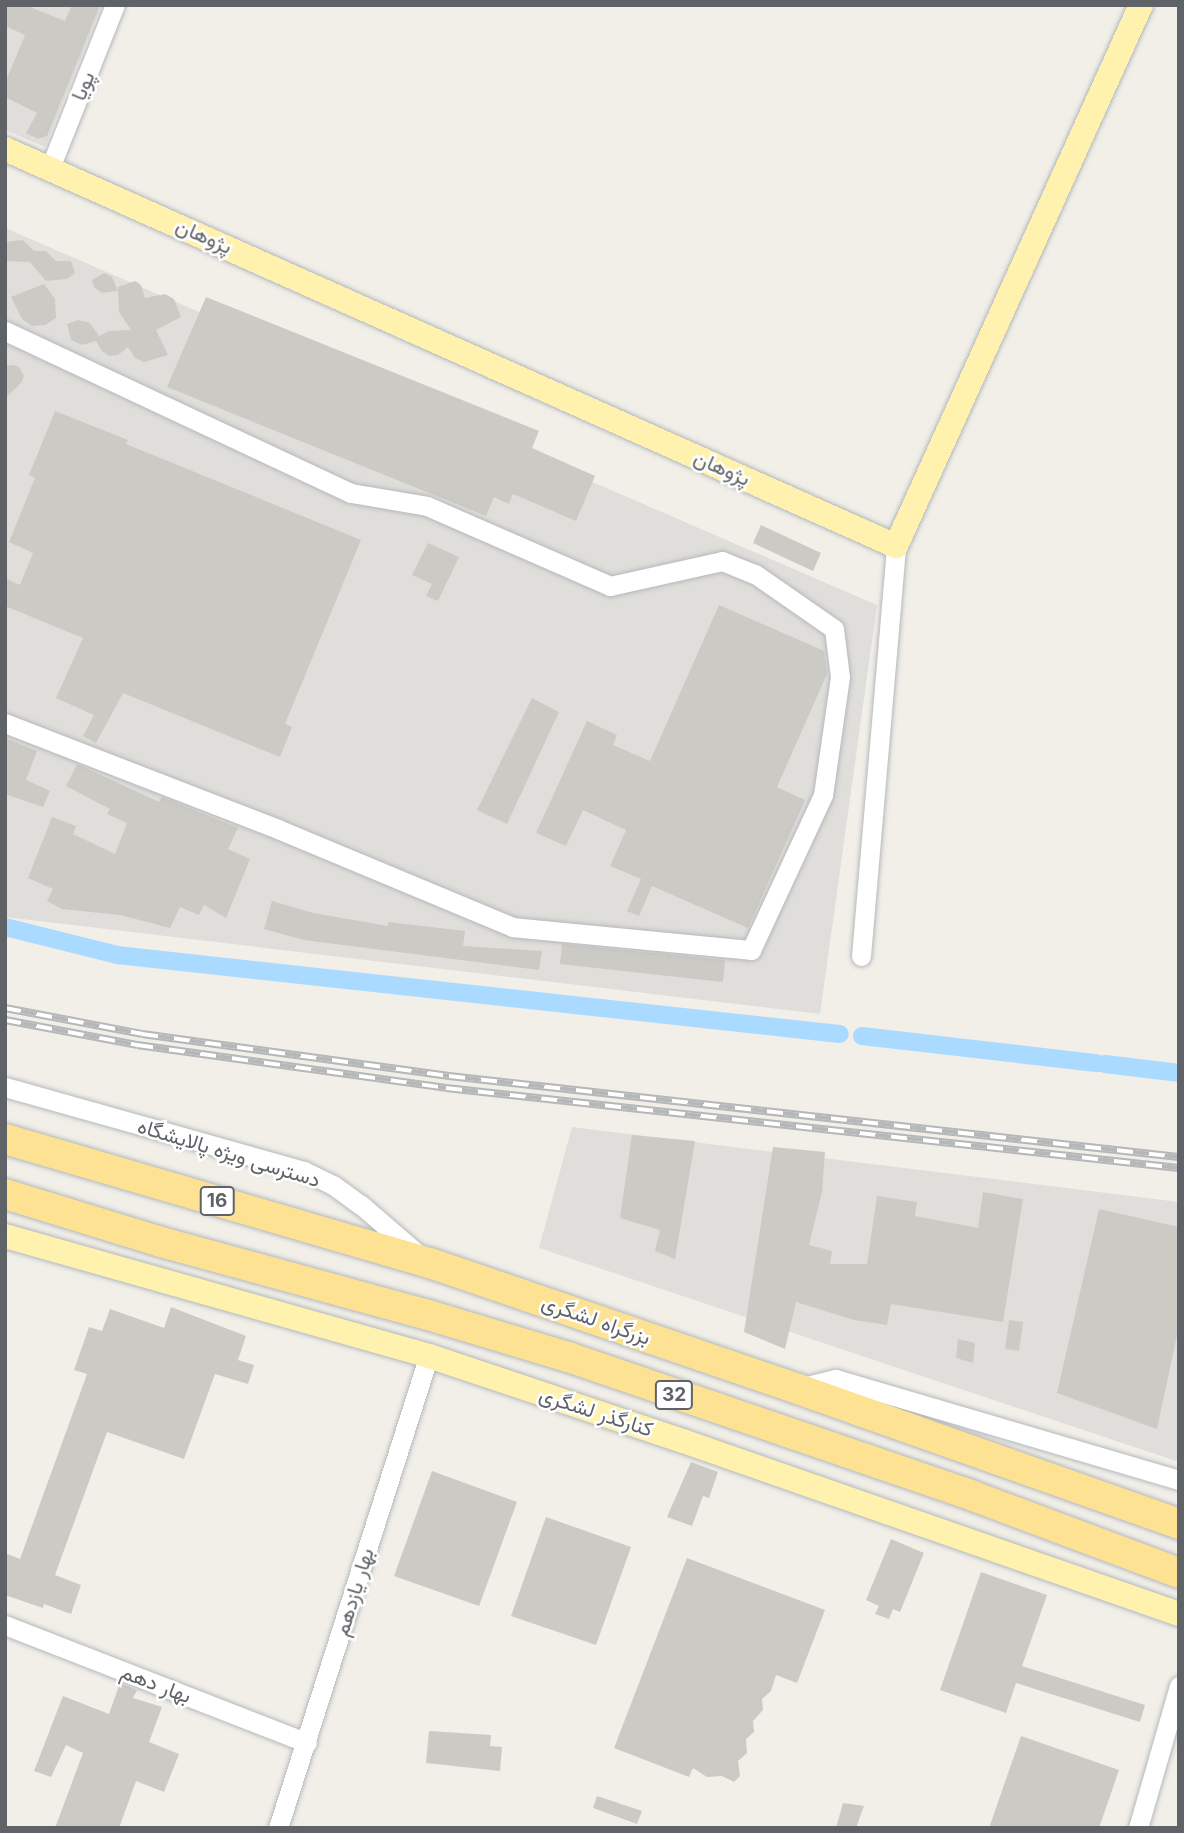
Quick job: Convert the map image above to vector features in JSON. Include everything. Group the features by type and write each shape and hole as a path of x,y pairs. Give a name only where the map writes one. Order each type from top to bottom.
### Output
{"highway":[{"name":"بزرگراه لشگری","path":"5,1139 430,1263 798,1389 1179,1524"},
{"path":"5,1194 161,1242"},
{"path":"5,1213 161,1242"},
{"name":"32","path":"161,1242 428,1315 568,1357 973,1496 1179,1573"}],"main road":[{"path":"896,546 1141,5"},
{"name":"پژوهان","path":"5,149 896,546"},
{"name":"کنارگذر لشگری","path":"5,1236 429,1356 683,1441 1179,1614"}],"street":[{"name":"پویا","path":"50,167 115,5"},
{"path":"5,331 351,493 427,506 610,586 722,561 755,574 834,629 840,677 823,795 751,950 513,927 278,829 5,723"},
{"path":"861,956 896,546"},
{"name":"دسترسی ویژه پالایشگاه","path":"5,1087 304,1171 333,1185 361,1205 430,1263"},
{"name":"بهار یازدهم","path":"278,1828 429,1356"},
{"path":"798,1389 836,1379 1179,1480"},
{"name":"بهار دهم","path":"5,1625 307,1742"},
{"path":"1138,1828 1179,1686"},
{"path":"278,1828 284,1828"}],"shaded area":[{"path":"5,5 102,5 45,147 5,130"},
{"path":"5,228 877,605 820,1014 5,917"},
{"path":"572,1127 1179,1202 1179,1462 539,1248"}],"building":[{"path":"5,5 25,5 65,21 72,5 100,5 47,136 38,139 26,133 37,113 5,97 5,83 25,35 5,26"},
{"path":"23,240 34,251 46,251 56,261 71,261 75,273 67,279 46,281 30,262 5,261 5,242"},
{"path":"104,273 112,277 118,291 102,293 94,287 92,280"},
{"path":"135,281 141,285 145,298 165,294 174,299 181,317 156,330 168,355 144,362 135,358 128,347 118,355 109,356 96,341 82,345 71,340 67,324 78,320 90,323 99,336 109,331 131,330 119,312 118,287"},
{"path":"44,284 55,299 56,318 45,325 32,326 22,319 11,297"},
{"path":"206,297 539,431 532,448 595,476 576,521 513,494 509,504 494,497 486,516 167,387"},
{"path":"5,366 19,367 24,376 21,383 5,398"},
{"path":"55,411 128,440 126,444 361,540 285,724 292,727 280,757 123,693 96,743 83,736 94,715 56,698 83,638 5,606 5,578 20,585 33,553 9,542 35,478 29,475"},
{"path":"761,525 821,553 813,571 753,543"},
{"path":"428,543 459,557 438,601 426,596 432,584 412,575"},
{"path":"719,605 824,651 827,674 777,787 805,800 748,928 652,886 639,916 627,911 641,879 610,866 626,830 583,810 566,846 536,833 587,721 617,735 613,745 650,761"},
{"path":"532,698 559,712 507,824 477,810"},
{"path":"5,738 37,751 26,780 50,791 43,807 5,794"},
{"path":"77,764 159,802 162,797 238,828 228,849 250,859 226,918 204,905 199,915 180,907 170,928 120,915 62,909 47,901 53,889 28,878 52,817 76,826 73,834 115,854 127,823 107,814 110,809 66,786"},
{"path":"272,901 313,913 388,926 388,922 465,931 463,946 542,951 539,970 304,940 264,929"},
{"path":"562,944 725,960 723,982 560,964"},
{"path":"632,1135 695,1141 675,1259 655,1251 660,1230 620,1218"},
{"path":"773,1147 825,1152 822,1192 809,1245 832,1251 830,1264 867,1264 877,1196 917,1202 915,1216 978,1228 983,1192 1023,1199 1003,1322 891,1304 887,1325 854,1320 796,1302 785,1349 744,1332"},
{"path":"1099,1209 1179,1227 1179,1326 1157,1429 1057,1393"},
{"path":"171,1307 246,1336 238,1360 254,1365 248,1384 215,1374 184,1459 107,1432 55,1575 81,1585 71,1614 44,1604 43,1608 5,1595 5,1553 20,1559 87,1374 74,1370 89,1327 102,1331 110,1309 164,1328"},
{"path":"1009,1320 1023,1322 1019,1351 1005,1349"},
{"path":"958,1339 975,1343 973,1363 956,1358"},
{"path":"691,1462 718,1472 709,1498 703,1496 692,1526 667,1517"},
{"path":"432,1471 517,1502 479,1606 394,1576"},
{"path":"546,1517 631,1547 596,1645 511,1616"},
{"path":"891,1539 924,1553 900,1612 893,1609 889,1619 875,1614 879,1606 866,1600"},
{"path":"687,1558 825,1610 797,1683 776,1675 771,1691 762,1699 763,1710 753,1721 754,1732 746,1739 747,1753 738,1761 740,1776 734,1782 722,1776 707,1777 693,1768 689,1777 614,1748"},
{"path":"981,1572 1047,1595 1022,1666 1145,1705 1140,1722 1016,1683 1006,1713 940,1690"},
{"path":"120,1683 137,1690 133,1698 162,1707 149,1742 179,1754 164,1792 136,1781 119,1828 55,1828 83,1753 66,1745 51,1777 34,1771 63,1696 109,1714"},
{"path":"429,1731 491,1735 490,1746 502,1747 500,1771 426,1763"},
{"path":"1021,1736 1119,1770 1099,1828 989,1828"},
{"path":"597,1796 642,1811 637,1824 593,1808"},
{"path":"843,1803 864,1806 856,1828 836,1828"}],"waterway":[{"path":"5,927 117,955 840,1034"},
{"path":"862,1036 1096,1063"},
{"path":"1105,1064 1179,1073"}],"railway":[{"path":"5,1008 142,1034 449,1076 1179,1157"},
{"path":"5,1020 137,1045 446,1088 1179,1168"}]}
